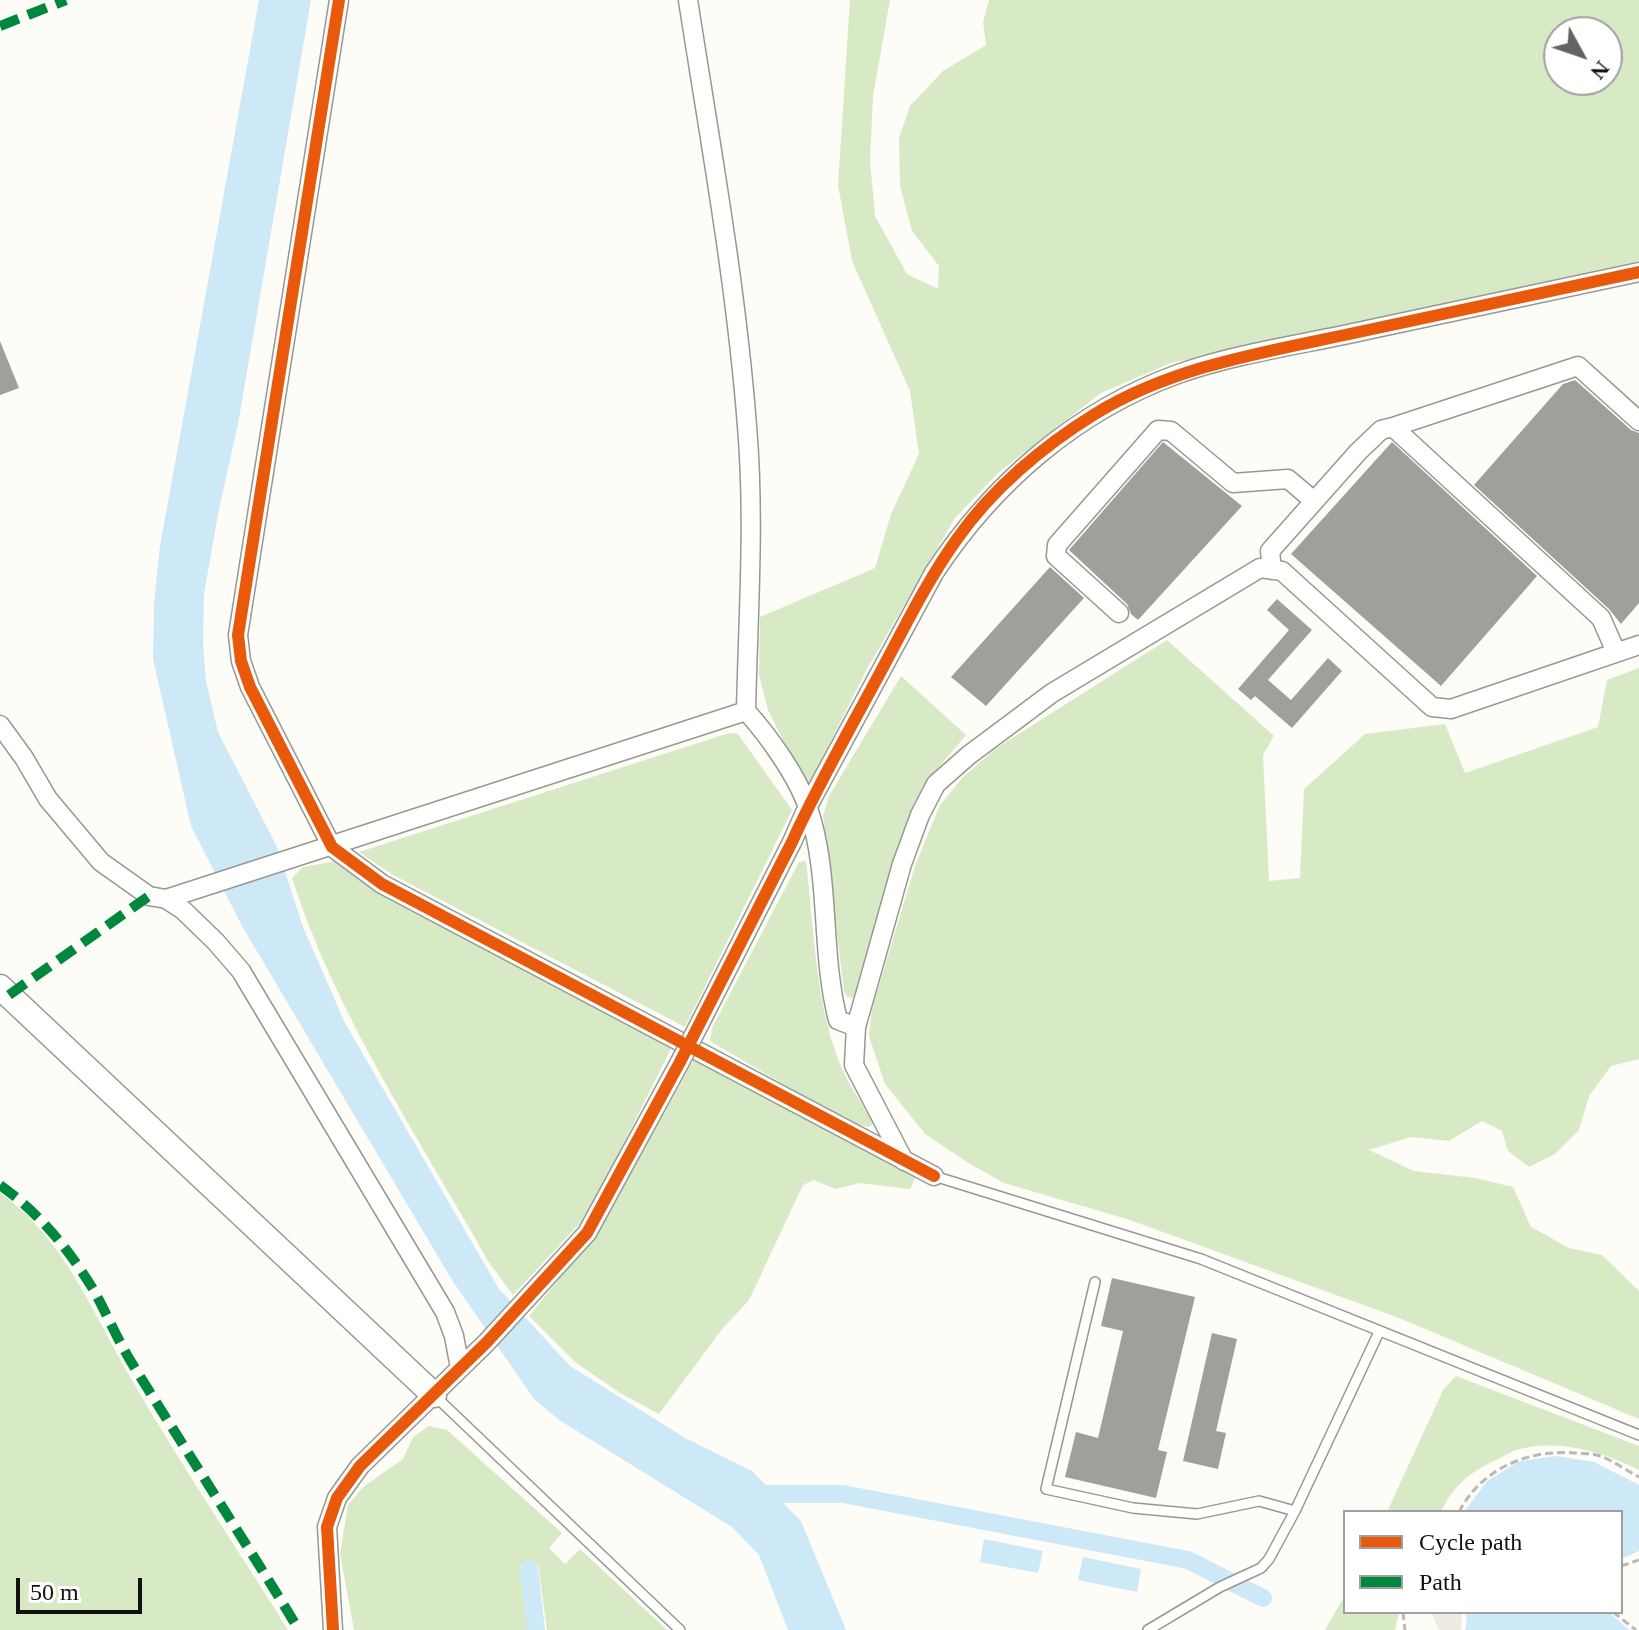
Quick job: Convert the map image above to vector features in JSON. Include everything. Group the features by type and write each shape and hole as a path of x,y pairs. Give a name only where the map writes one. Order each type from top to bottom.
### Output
{"street":[{"path":"339,0 238,635 241,661 250,687 332,847 382,884 934,1176"},
{"path":"688,0 733,290 748,429 750,543 746,711 770,737 808,806 817,849 831,995 838,1020 856,1027"},
{"path":"333,1630 327,1527 337,1498 360,1466 487,1342 587,1233 680,1062 808,806 934,573 982,508 1020,470 1095,414 1133,393 1180,374 1264,352 1639,272"},
{"path":"1272,570 1270,551 1381,430 1578,366 1639,421"},
{"path":"1393,427 1601,618 1616,652"},
{"path":"1119,613 1056,556 1057,545 1158,430 1171,431 1233,483 1288,479 1314,501"},
{"path":"904,1161 854,1065 856,1027 902,864 920,815 936,784 969,755 1052,693 1260,568 1282,571 1432,707 1451,709 1639,645"},
{"path":"166,899 746,711"},
{"path":"0,725 48,799 101,862 149,896 166,899 183,910 241,971 445,1312 460,1368"},
{"path":"0,987 434,1395"}],"lane":[{"path":"934,1176 1201,1259 1639,1435"},
{"path":"1095,1282 1046,1489 1133,1508 1197,1514 1259,1501 1295,1511"},
{"path":"1148,1630 1220,1587 1261,1568 1269,1559 1295,1511 1379,1332"},
{"path":"434,1395 680,1630"}],"path":[{"path":"1460,1510 1467,1497 1492,1472 1528,1456 1560,1452 1599,1455 1639,1477"},
{"path":"1616,1614 1636,1630"}],"green space":[{"path":"850,0 890,0 873,96 870,160 875,216 907,274 938,289 939,266 912,231 900,186 899,138 910,106 943,71 986,45 983,22 989,0 1639,0 1639,261 1171,363 1101,393 999,472 955,518 868,667 807,788 768,710 759,675 760,617 875,568 891,514 919,454 910,391 852,261 838,185"},
{"path":"1167,640 1274,736 1263,755 1269,881 1300,878 1304,789 1365,734 1445,724 1465,773 1598,727 1607,680 1639,668 1639,1059 1611,1066 1589,1096 1579,1130 1555,1154 1529,1167 1508,1151 1502,1131 1482,1121 1449,1141 1411,1137 1369,1150 1414,1171 1475,1178 1513,1187 1531,1227 1569,1248 1602,1255 1639,1291 1639,1419 1399,1318 1130,1220 1004,1183 925,1134 885,1084 869,1036 872,1008 916,863 940,805 963,777 995,749"},
{"path":"901,676 966,735 928,780 860,986 853,998 847,997 844,991 823,816 829,796"},
{"path":"729,733 738,734 792,810 685,1027 393,875 359,852"},
{"path":"336,861 442,923 671,1048 606,1179 581,1222 513,1295 488,1261 380,1074 310,929 292,878 303,867"},
{"path":"806,861 825,1015 843,1072 873,1124 869,1127 849,1123 710,1041 712,1028 799,862"},
{"path":"695,1058 917,1174 910,1189 860,1183 835,1189 814,1180 803,1185 749,1300 723,1328 659,1414 620,1393 575,1362 529,1316 600,1229"},
{"path":"0,1193 42,1231 59,1253 167,1440 288,1630 0,1630"},
{"path":"1456,1376 1639,1446 1639,1470 1581,1449 1535,1446 1513,1451 1475,1471 1456,1488 1442,1510 1388,1510 1443,1390"},
{"path":"429,1426 447,1430 562,1533 549,1548 565,1564 580,1549 667,1630 547,1630 538,1564 520,1565 528,1630 354,1630 340,1554 348,1505 363,1487 403,1459 413,1437"},
{"path":"1343,1598 1343,1614 1399,1614 1395,1630 1325,1630"}],"shaded area":[{"path":"1432,1614 1462,1614 1461,1630 1439,1630"}],"water":[{"path":"259,0 311,0 238,424 204,594 206,681 218,732 277,847 303,927 345,1023 499,1289 570,1366 685,1438 752,1471 801,1521 846,1630 788,1630 759,1555 732,1527 559,1420 534,1399 452,1280 242,926 191,826 153,659 154,603 160,546"},
{"path":"1557,1456 1594,1462 1639,1485 1639,1551 1623,1558 1623,1510 1465,1510 1487,1481 1520,1461"},
{"path":"984,1539 1043,1551 1038,1573 980,1562"},
{"path":"1083,1557 1141,1569 1137,1592 1078,1580"},
{"path":"1465,1614 1611,1614 1629,1630 1465,1630"}],"building":[{"path":"0,341 19,388 0,395"},
{"path":"1575,380 1631,430 1639,433 1639,603 1621,624 1609,609 1474,485 1563,384"},
{"path":"1163,442 1242,506 1138,620 1127,604 1069,550"},
{"path":"1392,442 1537,576 1441,686 1291,554"},
{"path":"1050,567 1084,598 986,706 951,677"},
{"path":"1277,599 1312,630 1268,680 1291,700 1328,658 1342,671 1292,728 1255,696 1251,700 1238,689 1289,630 1267,610"},
{"path":"1112,1278 1195,1297 1158,1450 1167,1452 1156,1498 1065,1477 1076,1432 1098,1438 1123,1331 1101,1326"},
{"path":"1212,1333 1237,1339 1216,1431 1226,1433 1218,1469 1183,1461"}],"waterway":[{"path":"756,1494 843,1494 1188,1560 1263,1598"},
{"path":"529,1569 536,1630"}],"marked path":[{"path":"0,26 66,0"},
{"path":"9,995 149,896"},
{"path":"0,1185 40,1219 83,1274 122,1347 299,1630"}],"cycle path":[{"path":"339,0 238,635 241,661 250,687 332,847 382,884 934,1176"},
{"path":"333,1630 327,1527 337,1498 360,1466 487,1342 587,1233 680,1062 821,783 913,611 945,557 1002,486 1038,454 1095,414 1188,372 1254,354 1639,272"}]}
